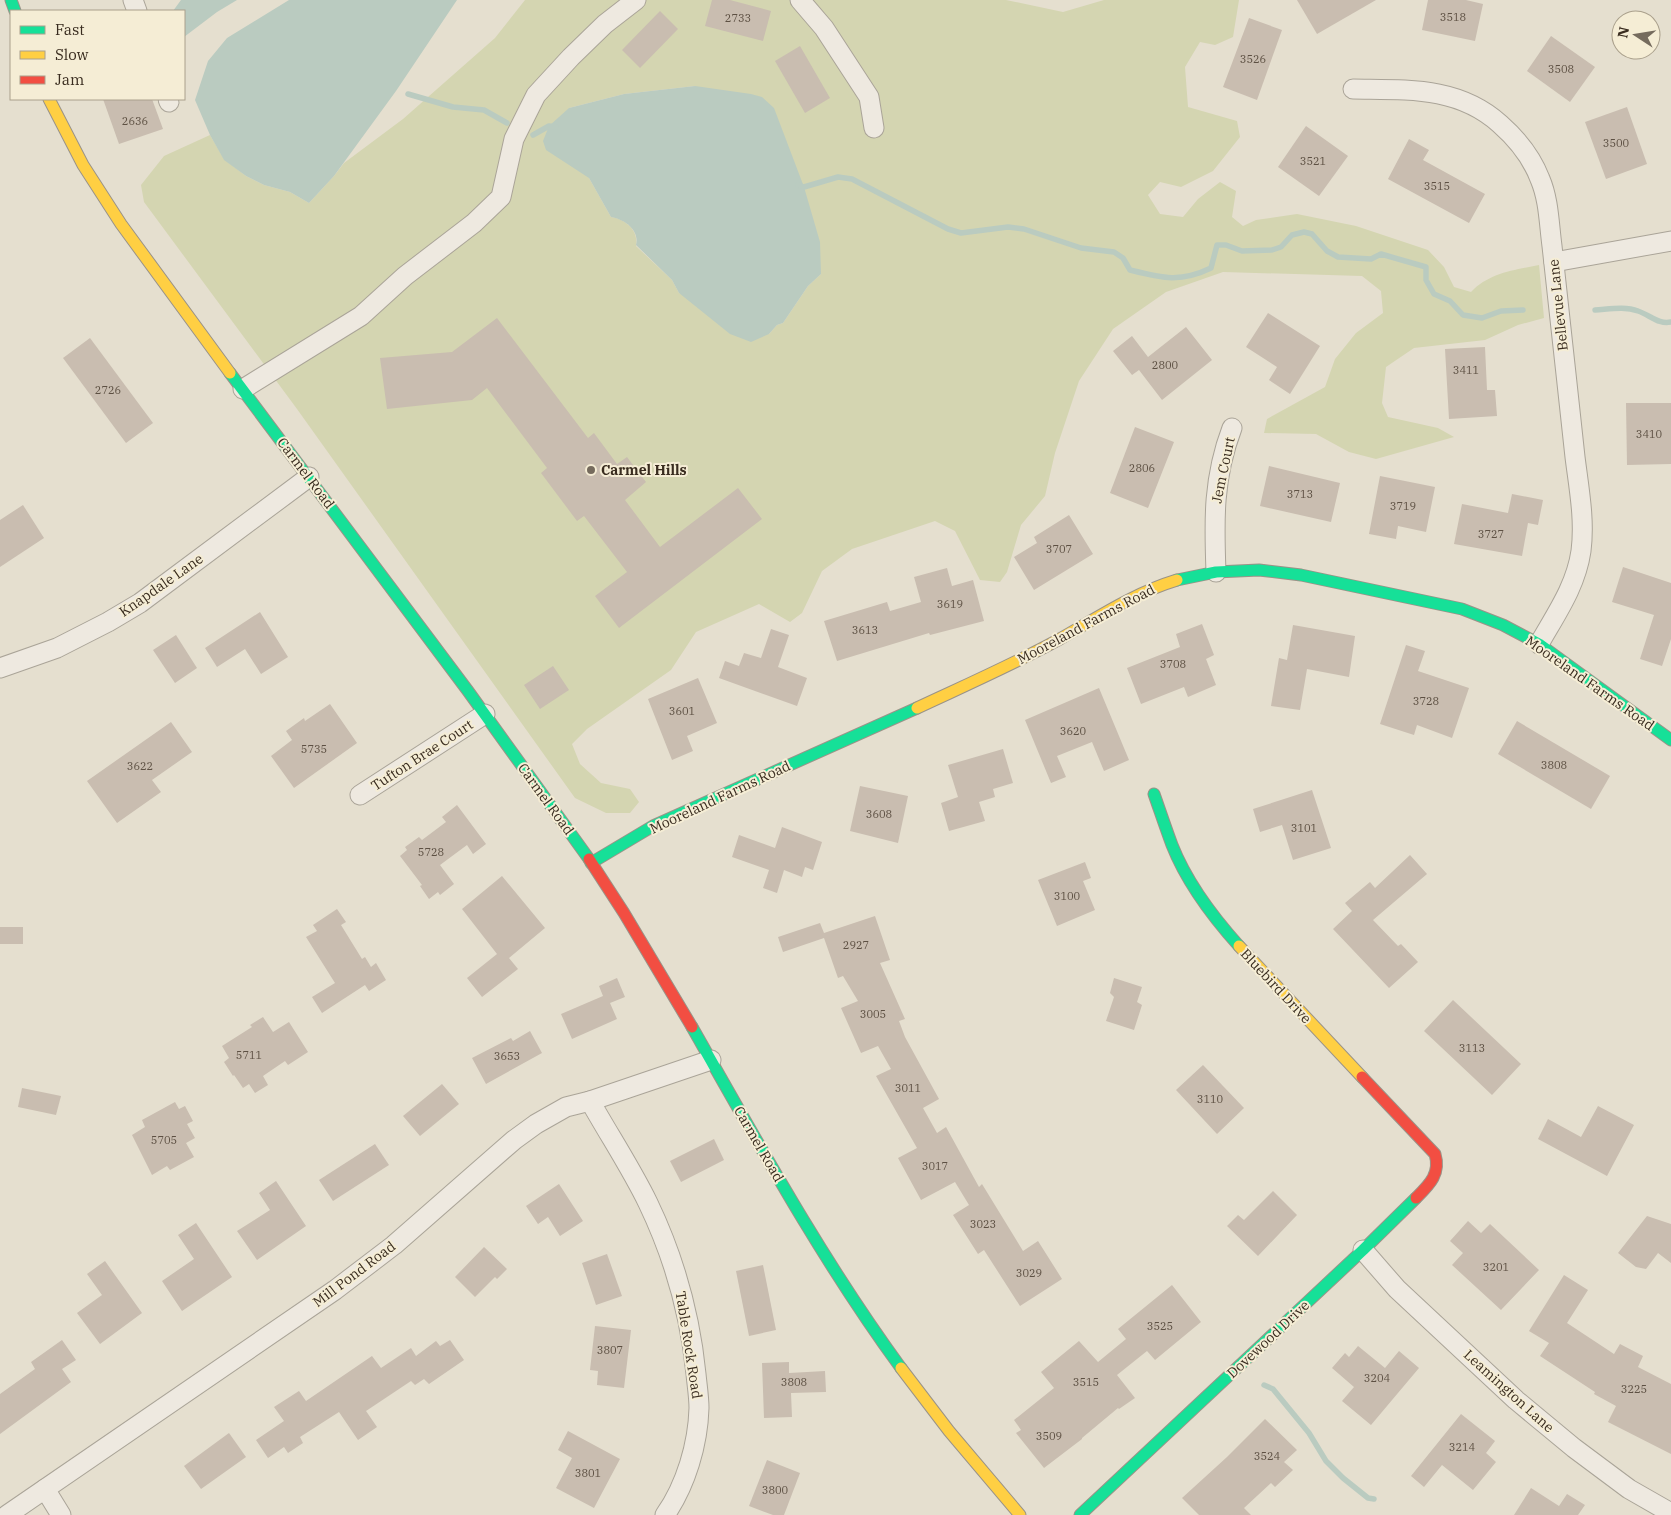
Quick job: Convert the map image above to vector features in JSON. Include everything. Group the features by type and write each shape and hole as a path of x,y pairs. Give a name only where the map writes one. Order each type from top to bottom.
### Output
{"street":[{"path":"243,388 361,316 405,276 474,223 501,197 514,139 536,95 605,24 636,0"},
{"path":"800,0 824,28 868,98 874,128"},
{"name":"Bellevue Lane","path":"1354,89 1440,93 1463,100 1501,124 1520,144 1540,179 1546,201 1554,262 1572,434 1582,506 1583,531 1576,573 1570,588 1539,644"},
{"name":"Carmel Road","path":"50,100 83,165 121,224 443,656 591,863 646,950 799,1213 871,1327 983,1473 1020,1515"},
{"path":"1554,262 1671,241"},
{"name":"Jem Court","path":"1216,572 1214,506 1218,477 1232,428"},
{"name":"Knapdale Lane","path":"0,668 57,648 125,612 309,477"},
{"name":"Mooreland Farms Road","path":"591,863 653,826 981,679 1056,641 1132,597 1182,578 1216,572 1260,570 1301,575 1462,609 1503,625 1539,644 1671,740"},
{"name":"Tufton Brae Court","path":"360,795 485,714"},
{"name":"Bluebird Drive","path":"1154,794 1172,847 1193,886 1218,923 1265,976 1435,1154"},
{"name":"Mill Pond Road","path":"7,1515 335,1290 394,1245 514,1140 536,1124 566,1107 590,1101 711,1060"},
{"name":"Table Rock Road","path":"590,1101 648,1202 669,1251 680,1284 688,1319 699,1407 695,1444 685,1478 665,1515"},
{"name":"Dovewood Drive","path":"1080,1515 1363,1250 1431,1183 1437,1173 1438,1162 1435,1154"},
{"name":"Leamington Lane","path":"1363,1250 1397,1289 1516,1400 1574,1448 1629,1489 1671,1513"},
{"path":"45,1489 62,1515"}],"green space":[{"path":"525,0 1006,0 1063,12 1104,0 1239,0 1233,37 1215,45 1200,42 1185,67 1188,107 1237,121 1240,137 1213,171 1181,187 1160,182 1148,195 1160,214 1183,217 1198,199 1220,182 1236,191 1232,217 1243,226 1256,220 1297,214 1356,226 1428,250 1444,267 1454,287 1471,292 1494,276 1539,265 1544,318 1518,325 1485,340 1414,348 1386,367 1382,403 1388,417 1438,428 1454,437 1376,459 1349,452 1316,434 1264,433 1267,419 1325,387 1335,359 1356,333 1383,313 1381,291 1362,276 1223,272 1166,292 1113,329 1079,381 1055,453 1045,496 1021,525 1007,572 1000,582 980,580 955,531 935,521 852,549 822,571 802,613 790,622 759,604 696,632 671,670 587,729 572,744 580,764 601,783 630,789 639,802 630,813 606,813 575,798 297,409 144,202 141,185 164,156 210,135 224,159 246,176 264,185 290,192 309,203 344,163 403,119 495,38","holes":["695,86 821,274 808,286 783,323 777,325 769,334 679,293 672,280 636,246 635,235 630,226 621,220 611,217 589,178 569,108 624,94"]}],"shaded area":[{"path":"181,0 237,0 217,12 185,36 185,10 174,10"},
{"path":"289,0 457,0 396,91 334,176 309,203 290,192 264,185 246,176 224,160 210,135 195,100 208,61 227,38"},
{"path":"695,86 762,97 774,108 804,187 820,242 821,274 808,286 783,323 777,325 769,334 751,342 730,334 679,293 672,280 636,245 636,235 630,226 621,220 611,217 589,178 546,150 543,141 549,126 569,108 624,94"}],"building":[{"path":"712,0 730,0 771,11 763,41 705,26"},
{"path":"1297,0 1376,0 1317,34"},
{"path":"1428,0 1466,0 1483,4 1475,41 1422,30"},
{"path":"660,11 678,29 640,68 622,50"},
{"path":"1249,18 1282,30 1257,100 1223,87"},
{"path":"1551,36 1595,67 1570,102 1527,71"},
{"path":"800,46 830,98 805,113 775,61"},
{"path":"103,100 152,100 163,129 119,144"},
{"path":"1627,107 1647,164 1606,179 1585,122"},
{"path":"1306,126 1348,156 1319,196 1278,167"},
{"path":"1409,139 1429,150 1423,160 1485,194 1469,223 1388,179"},
{"path":"1268,313 1320,346 1290,394 1269,380 1277,367 1246,347"},
{"name":"Carmel Hills","path":"497,318 588,438 594,433 617,464 627,457 646,482 625,500 660,547 738,488 762,519 619,628 595,596 627,572 584,516 577,521 541,473 547,468 487,388 472,400 387,409 380,358 452,352"},
{"path":"1186,327 1212,360 1162,400 1139,370 1132,375 1113,351 1132,336 1148,357"},
{"path":"90,338 153,423 126,443 63,358"},
{"path":"1485,347 1487,390 1495,390 1497,416 1449,419 1445,349"},
{"path":"1626,403 1671,403 1671,464 1627,465"},
{"path":"1135,427 1174,442 1148,508 1110,493"},
{"path":"1269,466 1340,483 1331,522 1260,506"},
{"path":"1380,476 1435,487 1426,532 1398,526 1396,539 1369,534"},
{"path":"1512,494 1543,500 1538,525 1528,523 1522,556 1454,544 1462,504 1508,513"},
{"path":"23,505 44,538 0,567 0,520"},
{"path":"1069,515 1093,554 1034,590 1014,557 1037,543 1034,537"},
{"path":"1623,567 1671,583 1671,639 1662,666 1640,659 1654,615 1612,602"},
{"path":"947,568 952,586 973,580 984,621 930,635 929,633 837,661 824,621 887,602 890,611 921,602 914,577"},
{"path":"260,612 288,657 261,674 245,649 217,667 205,648"},
{"path":"1202,624 1214,655 1206,659 1216,685 1188,697 1184,687 1141,704 1127,668 1180,647 1176,634"},
{"path":"1293,625 1355,636 1349,677 1307,669 1300,710 1271,706 1279,658 1287,660"},
{"path":"771,629 789,635 778,667 807,678 797,706 719,678 725,661 739,666 744,653 761,658"},
{"path":"176,635 197,668 175,683 153,650"},
{"path":"1406,645 1425,651 1418,671 1469,688 1452,738 1417,725 1414,735 1380,724"},
{"path":"553,666 569,690 540,709 524,685"},
{"path":"698,678 717,723 687,736 693,751 672,760 648,699"},
{"path":"1099,688 1129,760 1104,771 1092,742 1057,756 1066,777 1051,783 1025,720"},
{"path":"330,704 357,743 294,788 271,756 292,740 286,731 304,718 305,721"},
{"path":"1517,721 1610,776 1591,809 1498,754"},
{"path":"171,722 192,752 152,780 161,792 117,823 87,781"},
{"path":"1003,749 1013,783 993,789 995,797 979,802 985,821 949,831 941,803 958,797 948,765"},
{"path":"860,786 908,796 898,843 850,831"},
{"path":"1312,790 1331,848 1293,860 1282,825 1260,832 1253,809"},
{"path":"457,805 486,844 473,854 467,845 440,865 454,884 440,895 438,892 429,899 420,886 422,885 400,856 407,850 405,847 419,837 422,840 446,822 442,817"},
{"path":"782,827 822,842 813,870 805,867 802,877 784,870 777,893 763,888 769,870 732,857 739,835 775,848"},
{"path":"1410,855 1427,874 1373,920 1398,946 1401,944 1418,962 1389,988 1333,929 1352,911 1345,903 1370,882 1375,888"},
{"path":"1085,862 1091,878 1083,881 1095,910 1057,926 1038,880"},
{"path":"502,876 545,928 509,958 518,969 482,997 467,978 497,954 462,909"},
{"path":"337,909 346,922 341,925 362,959 365,957 371,967 376,963 386,980 369,991 365,985 322,1013 312,997 335,983 306,937 317,931 313,925"},
{"path":"875,916 890,960 880,963 905,1019 899,1021 905,1037 939,1099 923,1108 937,1133 946,1127 979,1187 982,1184 1023,1251 1038,1241 1062,1279 1020,1306 984,1250 978,1254 953,1215 969,1205 955,1182 921,1200 898,1158 917,1148 876,1076 891,1069 878,1046 861,1053 841,1008 858,1001 843,976 838,978 824,938 783,952 778,937 820,923 824,933"},
{"path":"0,927 23,927 23,944 0,944"},
{"path":"617,978 625,997 610,1003 617,1019 572,1039 561,1014 603,996 599,986"},
{"path":"1114,978 1142,987 1137,1002 1142,1005 1134,1030 1106,1021 1114,997 1110,993"},
{"path":"1453,1000 1521,1064 1492,1095 1424,1031"},
{"path":"263,1017 273,1032 289,1022 308,1052 288,1065 285,1061 263,1076 268,1085 255,1093 249,1084 243,1088 233,1076 224,1062 229,1058 222,1046 252,1027 250,1025"},
{"path":"530,1031 542,1053 486,1084 472,1058 511,1038 513,1041"},
{"path":"1203,1065 1244,1108 1217,1134 1176,1090"},
{"path":"442,1084 459,1104 420,1136 403,1116"},
{"path":"22,1088 61,1096 56,1115 18,1107"},
{"path":"175,1102 179,1109 185,1106 193,1121 187,1124 195,1138 186,1143 194,1157 170,1170 167,1166 152,1175 132,1135 145,1127 142,1120"},
{"path":"1598,1106 1634,1125 1607,1176 1538,1139 1548,1119 1581,1137"},
{"path":"714,1139 724,1160 681,1182 670,1161"},
{"path":"375,1144 389,1165 333,1201 319,1180"},
{"path":"276,1181 306,1226 257,1260 237,1231 270,1210 259,1193"},
{"path":"559,1184 583,1221 560,1236 548,1217 538,1224 526,1206"},
{"path":"1273,1191 1297,1215 1258,1256 1227,1226 1238,1215 1244,1220"},
{"path":"1647,1216 1671,1224 1671,1263 1658,1253 1646,1269 1636,1267 1618,1253"},
{"path":"1468,1221 1481,1233 1490,1224 1539,1270 1501,1310 1452,1265 1463,1253 1450,1241"},
{"path":"196,1223 232,1277 182,1311 162,1281 194,1259 178,1235"},
{"path":"484,1247 507,1269 497,1279 495,1277 475,1297 455,1277"},
{"path":"607,1254 622,1296 596,1305 582,1263"},
{"path":"105,1261 142,1313 100,1344 77,1313 102,1295 87,1274"},
{"path":"763,1265 776,1330 749,1336 736,1271"},
{"path":"1564,1275 1588,1290 1567,1323 1614,1354 1620,1344 1643,1356 1638,1367 1671,1384 1671,1454 1608,1422 1616,1406 1594,1394 1595,1392 1540,1356 1549,1343 1529,1331"},
{"path":"1172,1285 1201,1322 1155,1360 1147,1351 1117,1375 1135,1398 1118,1408 1044,1468 1016,1433 1021,1430 1014,1420 1054,1388 1041,1372 1079,1341 1098,1362 1126,1339 1118,1329"},
{"path":"595,1326 631,1330 624,1388 597,1385 598,1371 590,1370"},
{"path":"62,1340 76,1360 62,1369 71,1382 0,1434 0,1394 35,1369 31,1362"},
{"path":"450,1340 464,1360 429,1384 424,1379 415,1385 411,1381 366,1411 377,1427 358,1440 339,1412 300,1437 303,1443 288,1453 284,1447 268,1458 256,1440 284,1421 274,1407 299,1391 306,1401 372,1356 381,1368 411,1348 416,1356 436,1341 440,1346"},
{"path":"1358,1346 1385,1368 1399,1351 1419,1368 1371,1425 1342,1401 1354,1387 1332,1368 1345,1353 1349,1357"},
{"path":"789,1362 789,1373 825,1371 826,1392 791,1393 792,1417 764,1418 762,1363"},
{"path":"1461,1414 1495,1441 1486,1453 1496,1462 1473,1490 1442,1465 1424,1487 1411,1476"},
{"path":"1265,1419 1297,1450 1284,1462 1293,1470 1275,1487 1271,1483 1244,1508 1251,1515 1199,1515 1182,1498"},
{"path":"568,1431 620,1459 594,1508 556,1488 572,1458 558,1450"},
{"path":"229,1433 246,1457 201,1489 184,1466"},
{"path":"767,1460 800,1473 784,1515 773,1515 749,1506"},
{"path":"1531,1488 1559,1506 1567,1494 1585,1505 1578,1515 1514,1515"}],"waterway":[{"path":"408,94 453,107 484,110 507,123"},
{"path":"533,135 549,126 556,127"},
{"path":"798,185 804,187 838,177 852,179 948,229 961,233 1008,227 1024,229 1081,248 1114,252 1123,258 1130,270 1171,278 1190,276 1211,268 1217,245 1226,245 1242,251 1272,250 1281,247 1292,235 1304,232 1312,234 1327,251 1338,257 1371,259 1381,254 1426,267 1426,280 1434,294 1450,301 1463,315 1482,318 1501,311 1523,310"},
{"path":"1595,310 1633,309 1658,321 1671,322"},
{"path":"1264,1385 1273,1389 1309,1433 1326,1461 1343,1478 1368,1498 1374,1499"}],"traffic: fast":[{"path":"11,0 15,10"},
{"path":"230,373 468,691 589,859"},
{"path":"1177,580 1216,572 1259,570 1301,575 1462,609 1503,625 1539,644 1671,740"},
{"path":"591,863 653,826 917,708"},
{"path":"1154,794 1172,845 1185,873 1210,911 1239,946"},
{"path":"692,1027 766,1157 818,1243 844,1285 901,1368"},
{"path":"1080,1515 1416,1198"}],"traffic: slow":[{"path":"50,100 83,165 121,224 230,373"},
{"path":"917,708 1041,649 1131,599 1177,580"},
{"path":"1239,946 1362,1077"},
{"path":"901,1368 949,1431 1020,1515"}],"traffic: jam":[{"path":"589,859 624,913 692,1027"},
{"path":"1362,1077 1435,1154 1436,1167 1433,1179 1416,1198"}],"place":[{"name":"Carmel Hills","path":"591,470"}]}
